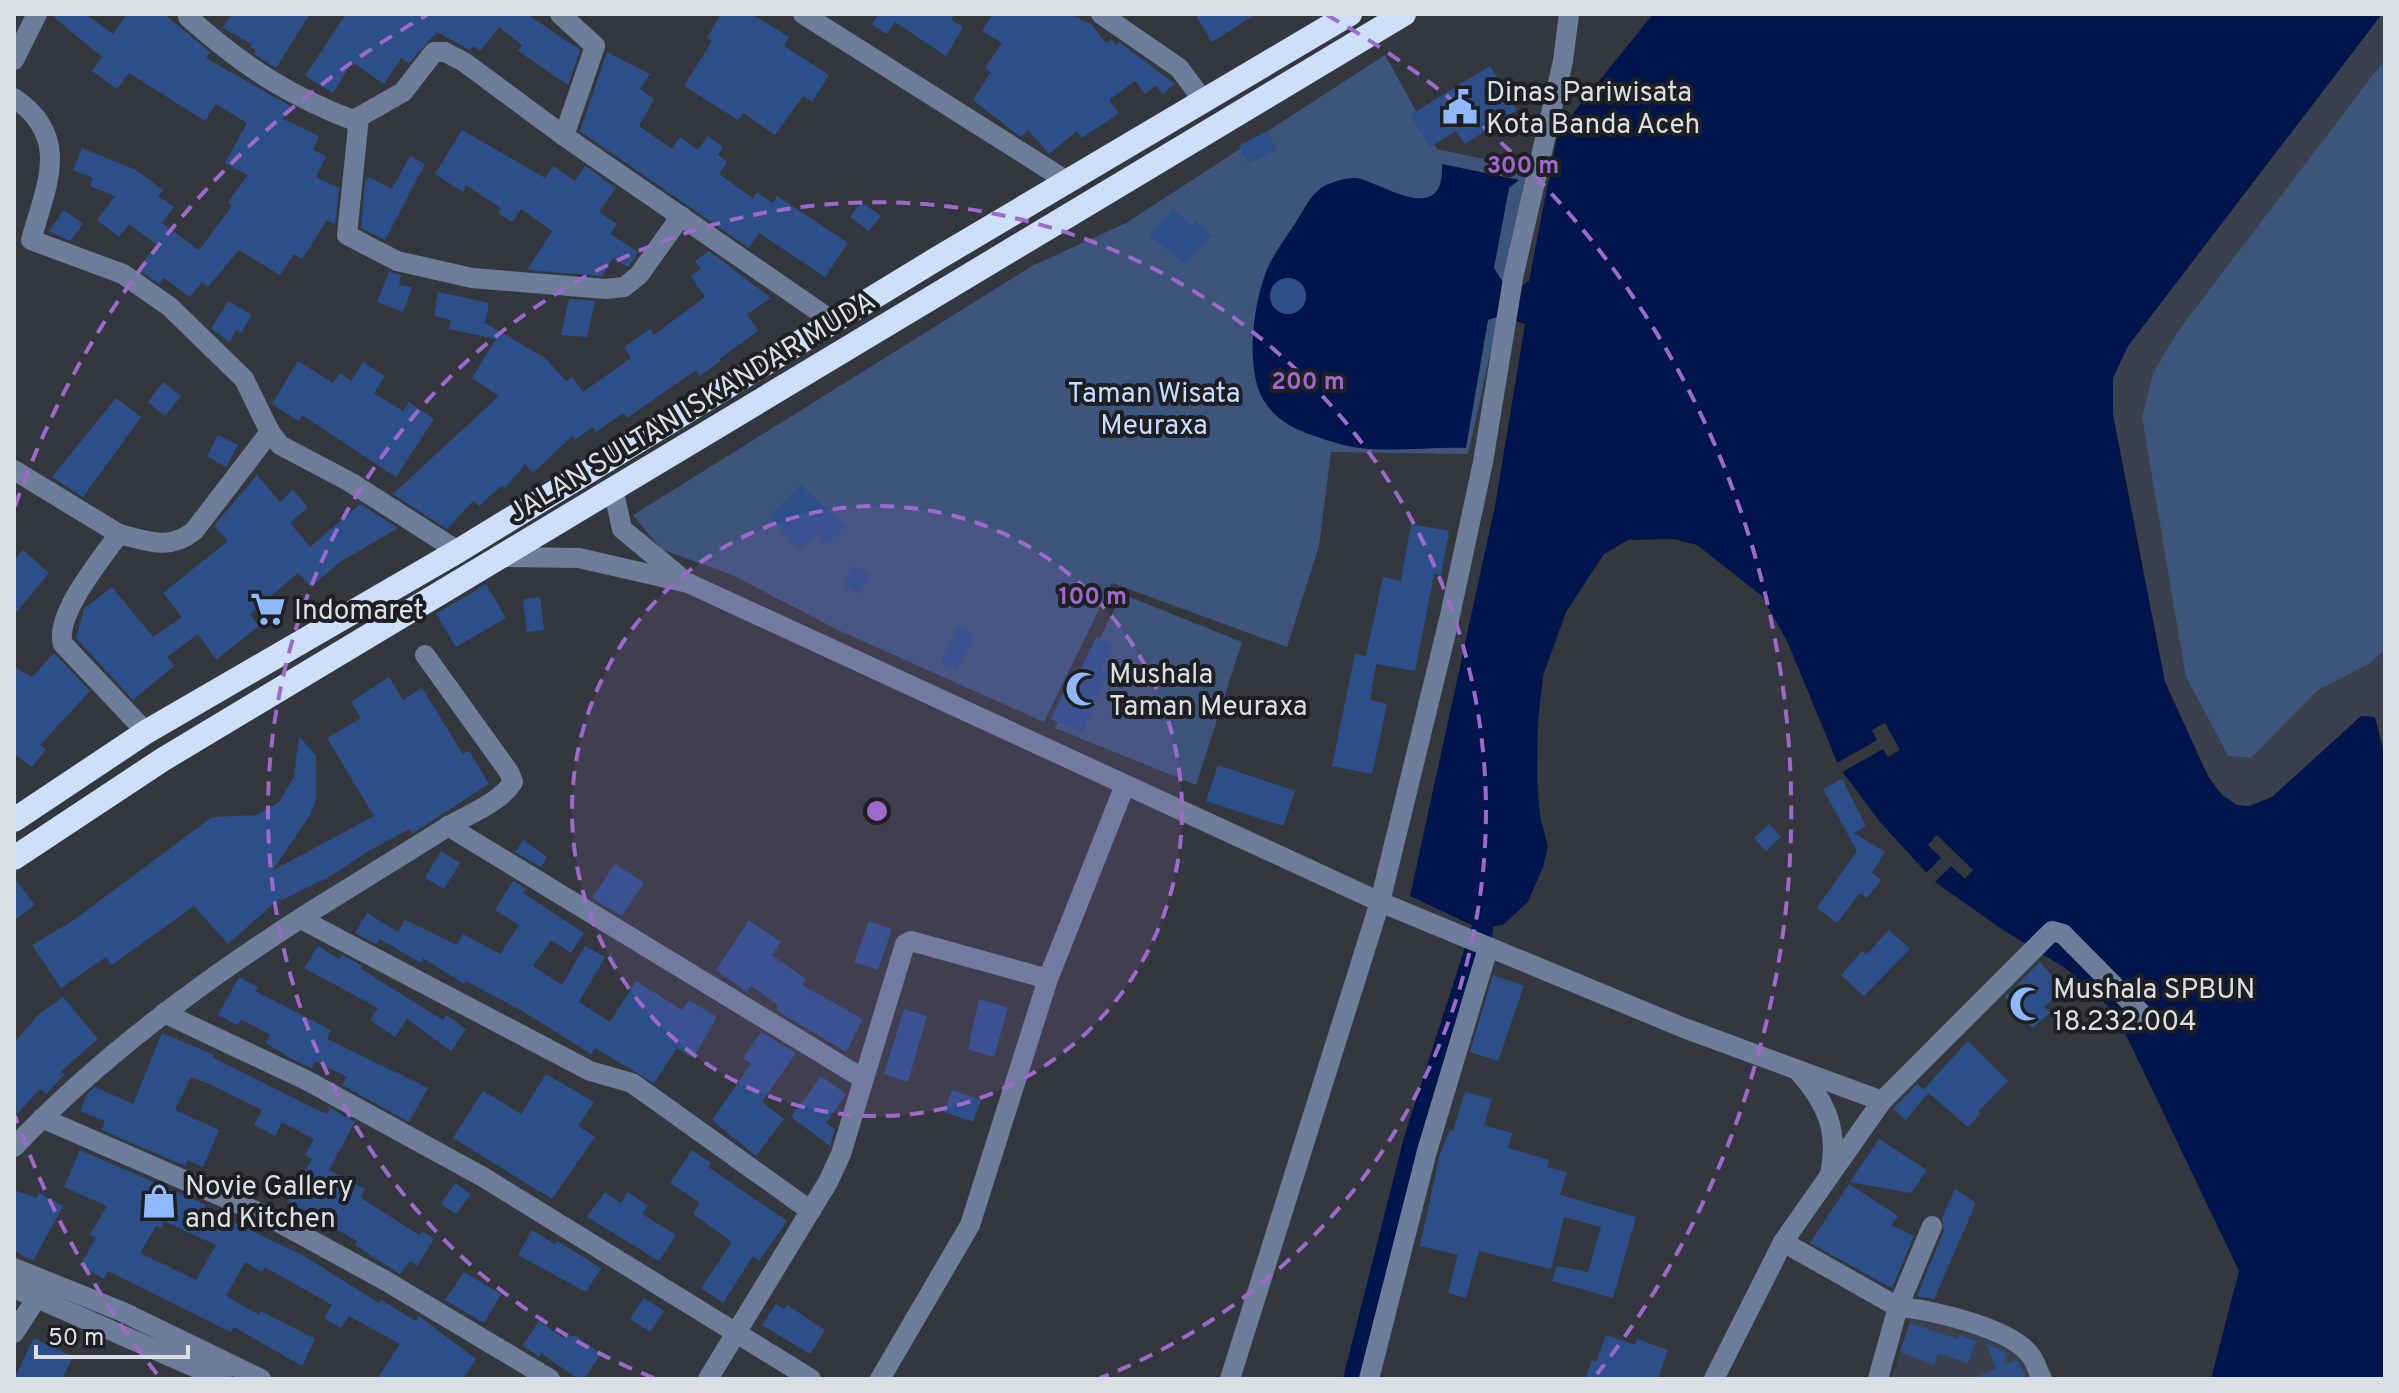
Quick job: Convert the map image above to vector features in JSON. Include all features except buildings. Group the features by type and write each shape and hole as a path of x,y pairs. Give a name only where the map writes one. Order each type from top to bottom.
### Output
{"highway":[{"name":"JALAN SULTAN ISKANDAR MUDA","path":"14,858 162,760 1404,14"},
{"name":"JALAN SULTAN ISKANDAR MUDA","path":"14,820 146,732 458,551 1338,16"}],"street":[{"path":"14,60 37,14"},
{"path":"560,14 595,46 564,136"},
{"path":"803,14 1067,181"},
{"path":"1101,14 1179,68 1203,100"},
{"path":"1230,1379 1385,904 1483,462 1514,273 1563,61 1569,14"},
{"path":"188,17 261,75 305,102 358,122"},
{"path":"681,216 639,275 624,287 577,288 472,278 397,261 347,235 359,117 403,92 434,52 445,52 834,322"},
{"path":"14,98 39,124 51,144 52,165 22,239 123,274 170,307 210,342 244,379 270,432 280,445 350,482 458,551"},
{"path":"14,470 119,534 161,545 180,542 194,531 270,432"},
{"path":"613,488 622,529 688,583"},
{"path":"119,534 66,614 60,632 63,644 146,732"},
{"path":"500,557 579,558 688,583 1385,904 1483,946 1882,1101"},
{"path":"14,1147 110,1054 164,1013 301,919 448,826 505,795 513,782 425,655"},
{"path":"880,1379 970,1225 1048,979 1125,785"},
{"path":"448,826 862,1078"},
{"path":"301,919 590,1071 632,1083 811,1211"},
{"path":"1714,1379 1783,1242 1882,1101 2052,931 2063,934 2142,1014"},
{"path":"708,1379 811,1211 841,1154 905,944 911,941 1048,979"},
{"path":"1369,1379 1483,946"},
{"path":"164,1013 306,1080 483,1177 811,1379"},
{"path":"1797,1069 1818,1094 1830,1118 1835,1151 1829,1179"},
{"path":"42,1118 269,1217 386,1281 550,1379"},
{"path":"1878,1379 1898,1307 1932,1226"},
{"path":"1783,1242 1898,1307 1938,1314 2005,1334 2030,1355 2042,1379"},
{"path":"14,1268 119,1321 222,1379"},
{"path":"14,1288 119,1321 261,1379"},
{"path":"14,1333 38,1296"}],"shaded area":[{"path":"1653,14 2382,14 2128,346 2113,378 2113,415 2165,682 2208,776 2221,794 2237,805 2249,806 2272,797 2361,716 2375,717 2385,757 2385,1379 2211,1379 2239,1271 2115,1012 2065,968 2003,930 1935,882 1880,822 1839,767 1788,643 1762,596 1697,545 1674,539 1628,540 1604,554 1566,612 1543,676 1537,778 1540,817 1548,846 1528,902 1504,924 1482,930 1410,896 1495,506 1525,324 1500,316 1488,320 1466,448 1365,449 1312,435 1285,422 1269,408 1257,385 1254,369 1253,331 1259,293 1273,258 1309,201 1321,188 1357,178 1400,194 1425,198 1435,193 1441,183 1442,164 1519,180 1509,188 1494,268 1504,284 1520,287 1529,281 1558,132"},
{"path":"2385,14 2385,59 2178,331 2153,373 2186,677 2227,756 2251,758 2317,691 2370,663 2385,650 2385,757 2381,735 2370,715 2362,716 2272,797 2249,806 2236,805 2221,794 2208,776 2165,682 2113,414 2113,378 2128,346"},
{"path":"1913,1310 2020,1340 2035,1379 1892,1379"}],"green space":[{"name":"Taman Wisata Meuraxa","path":"1385,55 1437,149 1531,169 1468,454 1331,452 1319,546 1287,647 1112,583 1044,722 838,630 732,575 661,549 633,515 1032,266 1126,223"},
{"path":"2385,59 2385,650 2370,663 2317,691 2251,758 2228,756 2186,677 2142,417 2153,373 2178,331"},
{"path":"1122,594 1242,642 1196,785 1055,728"}],"pier":[{"path":"1885,723 1900,750 1888,757 1883,749 1842,772 1837,763 1877,740 1872,730"},
{"path":"1937,835 1973,870 1965,879 1951,866 1935,882 1926,873 1941,858 1928,845"}],"waterway":[{"path":"1354,1379 1415,1139 1482,930"}],"place":[{"name":"Dinas Pariwisata Kota Banda Aceh","path":"1460,107"},
{"name":"Indomaret","path":"268,609"},
{"name":"Mushala Taman Meuraxa","path":"1083,689"},
{"name":"Mushala SPBUN 18.232.004","path":"2027,1004"},
{"name":"Novie Gallery and Kitchen","path":"159,1201"}]}
